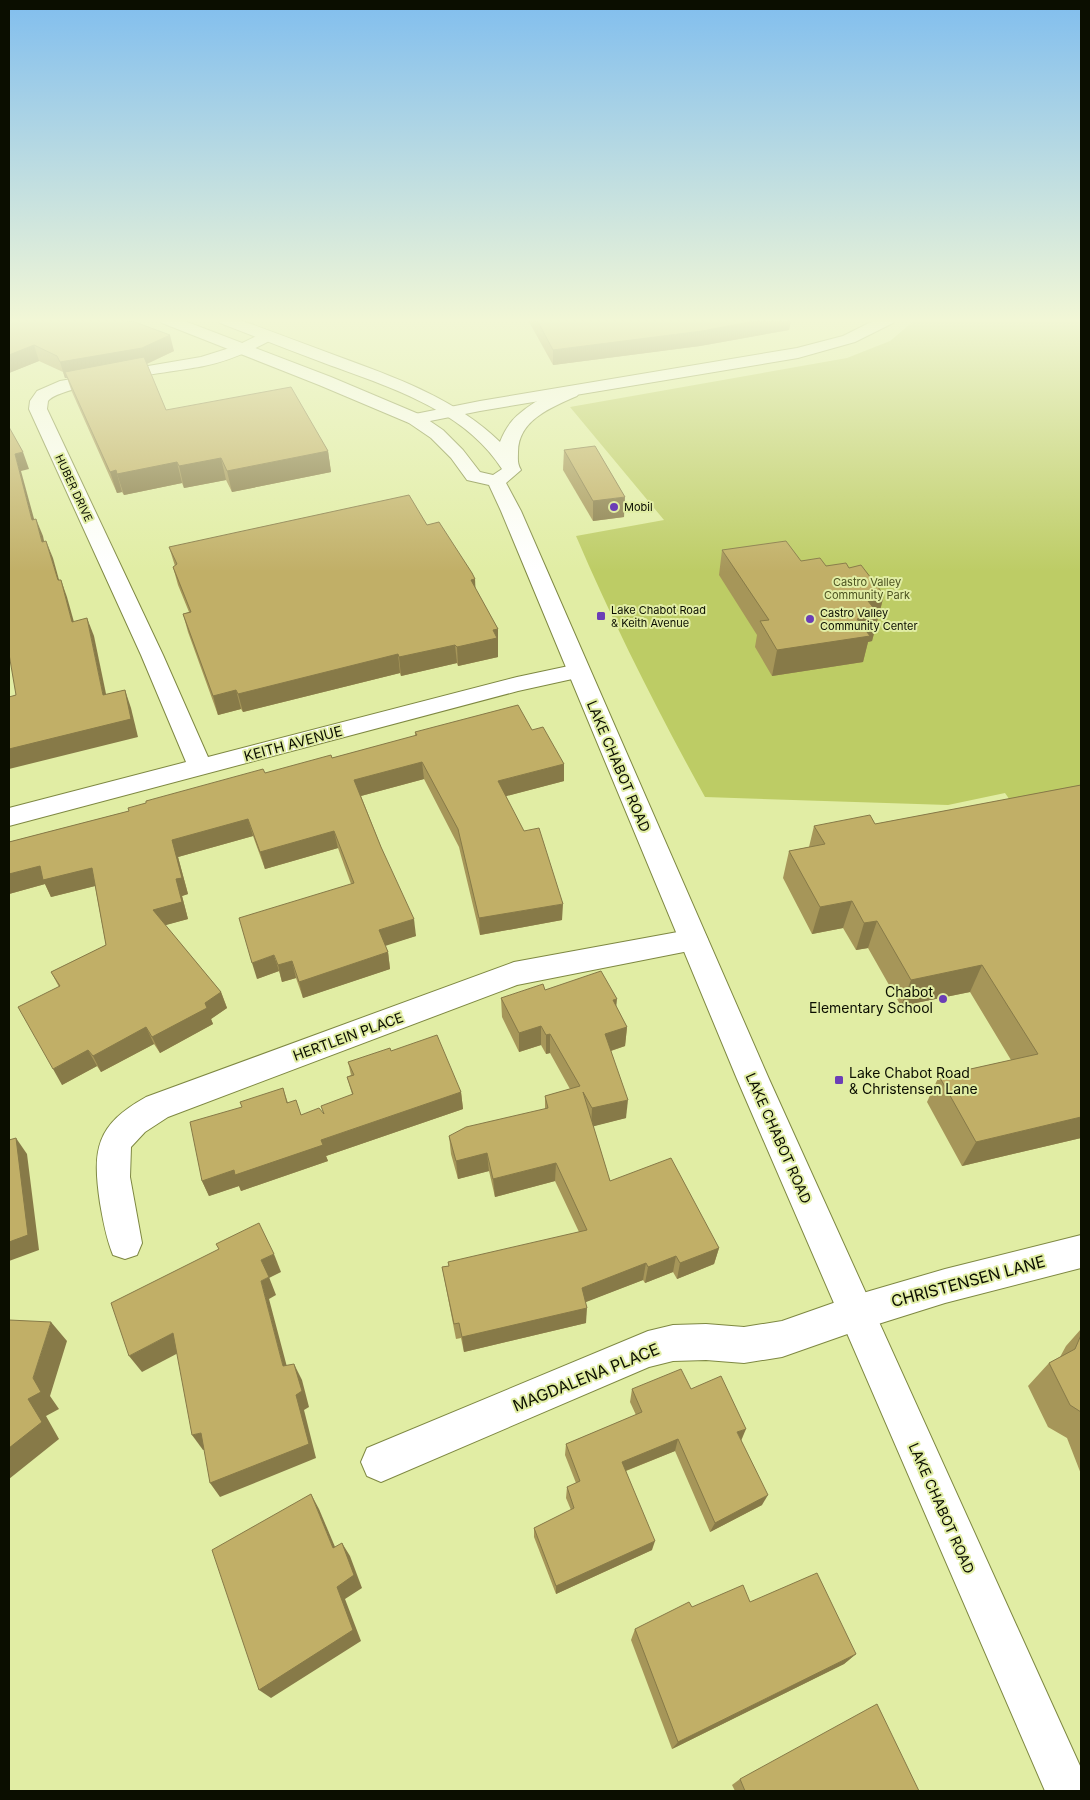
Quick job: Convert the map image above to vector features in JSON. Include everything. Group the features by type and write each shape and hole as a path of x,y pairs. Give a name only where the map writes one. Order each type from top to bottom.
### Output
{"street":[{"name":"HUBER DRIVE","path":"39,404 38,409 152,655 200,767"},
{"path":"380,404 415,419 437,434 457,454 474,476 502,472 509,443 519,425 537,408 546,404"},
{"name":"LAKE CHABOT ROAD","path":"437,404 478,431 502,472 511,511 578,671 856,1313 1068,1791"},
{"path":"415,419 449,411 494,404"},
{"name":"KEITH AVENUE","path":"9,817 517,684 578,671"},
{"name":"HERTLEIN PLACE","path":"125,1242 111,1161 115,1143 127,1128 156,1107 514,974 694,940"},
{"name":"CHRISTENSEN LANE","path":"856,1313 945,1286 1081,1251"},
{"name":"MAGDALENA PLACE","path":"381,1462 648,1349 673,1343 744,1344 782,1339 856,1313"}],"green space":[{"name":"Castro Valley Community Park","path":"587,404 1081,404 1081,791 1012,803 1005,793 948,805 705,797 637,668 576,536 664,520 570,407"}],"building":[{"path":"79,404 164,404 166,410 199,404 301,404 328,451 227,471 221,458 179,466 177,462 117,474 116,470 110,472"},
{"path":"9,427 23,452 15,454 32,520 36,519 42,542 46,541 58,580 61,580 72,622 87,618 103,695 125,690 131,719 9,749 9,697 16,695 9,654"},
{"path":"595,446 625,497 593,501 564,450"},
{"path":"409,495 427,525 439,522 472,573 475,579 471,580 498,629 493,630 497,638 399,657 398,654 238,694 236,690 213,696 183,614 191,612 173,567 177,564 169,547"},
{"name":"Castro Valley Community Center","path":"786,541 801,561 820,558 826,566 846,563 849,568 861,565 884,595 868,601 879,615 857,619 870,636 777,650 760,621 769,620 722,550"},
{"path":"518,705 532,730 543,727 564,764 498,781 524,831 539,828 563,904 479,918 458,829 422,762 354,780 381,847 414,919 379,930 388,952 299,982 292,961 278,965 274,955 252,963 239,918 354,883 334,831 260,852 248,819 172,840 182,878 176,879 182,902 153,910 221,992 205,1003 207,1008 152,1037 146,1027 93,1056 88,1050 53,1069 18,1007 60,986 51,972 106,945 92,868 43,880 40,866 9,874 9,842 129,811 128,808 146,803 146,801 263,769 265,773 331,755 332,758 417,735 415,732"},
{"path":"1081,785 1081,1117 976,1142 939,1076 1038,1054 982,965 911,980 877,921 864,923 852,901 820,907 789,851 825,844 814,826 870,815 875,824"},
{"path":"601,971 617,999 613,1000 627,1027 605,1034 628,1100 592,1108 583,1092 610,1181 671,1158 719,1248 680,1263 676,1256 648,1267 646,1263 582,1288 587,1308 462,1337 459,1323 454,1324 442,1267 449,1266 448,1262 587,1230 556,1163 493,1179 487,1153 456,1161 449,1136 466,1127 548,1108 545,1096 580,1086 550,1034 546,1035 541,1026 519,1033 501,998 543,984 545,990"},
{"path":"437,1035 461,1092 321,1140 323,1145 235,1175 234,1170 202,1181 190,1122 242,1107 240,1102 283,1088 287,1103 296,1100 301,1115 319,1108 324,1114 321,1106 353,1094 347,1077 354,1075 348,1062 390,1048 391,1051"},
{"path":"16,1138 28,1235 9,1242 9,1140"},
{"path":"259,1223 274,1254 261,1260 269,1277 261,1281 283,1366 294,1364 302,1391 296,1395 309,1444 210,1483 201,1433 192,1435 173,1333 129,1356 111,1303 219,1249 216,1244"},
{"path":"9,1320 51,1322 33,1378 41,1392 28,1399 42,1422 9,1448"},
{"path":"1081,1335 1081,1412 1070,1405 1049,1363 1075,1349"},
{"path":"681,1369 691,1389 721,1376 746,1429 737,1432 768,1495 715,1523 678,1439 622,1462 655,1541 556,1586 534,1528 574,1508 567,1487 580,1481 566,1444 642,1412 632,1389"},
{"path":"311,1494 333,1548 342,1543 354,1575 337,1587 353,1630 259,1690 212,1550"},
{"path":"817,1573 856,1654 678,1742 635,1629 689,1602 692,1607 743,1585 750,1602"},
{"path":"877,1704 919,1791 745,1791 740,1779"}],"place":[{"name":"Mobil","path":"614,507"},
{"name":"Lake Chabot Road & Keith Avenue","path":"601,616"},
{"name":"Castro Valley Community Center","path":"810,619"},
{"name":"Chabot Elementary School","path":"943,999"},
{"name":"Lake Chabot Road & Christensen Lane","path":"839,1080"}]}
